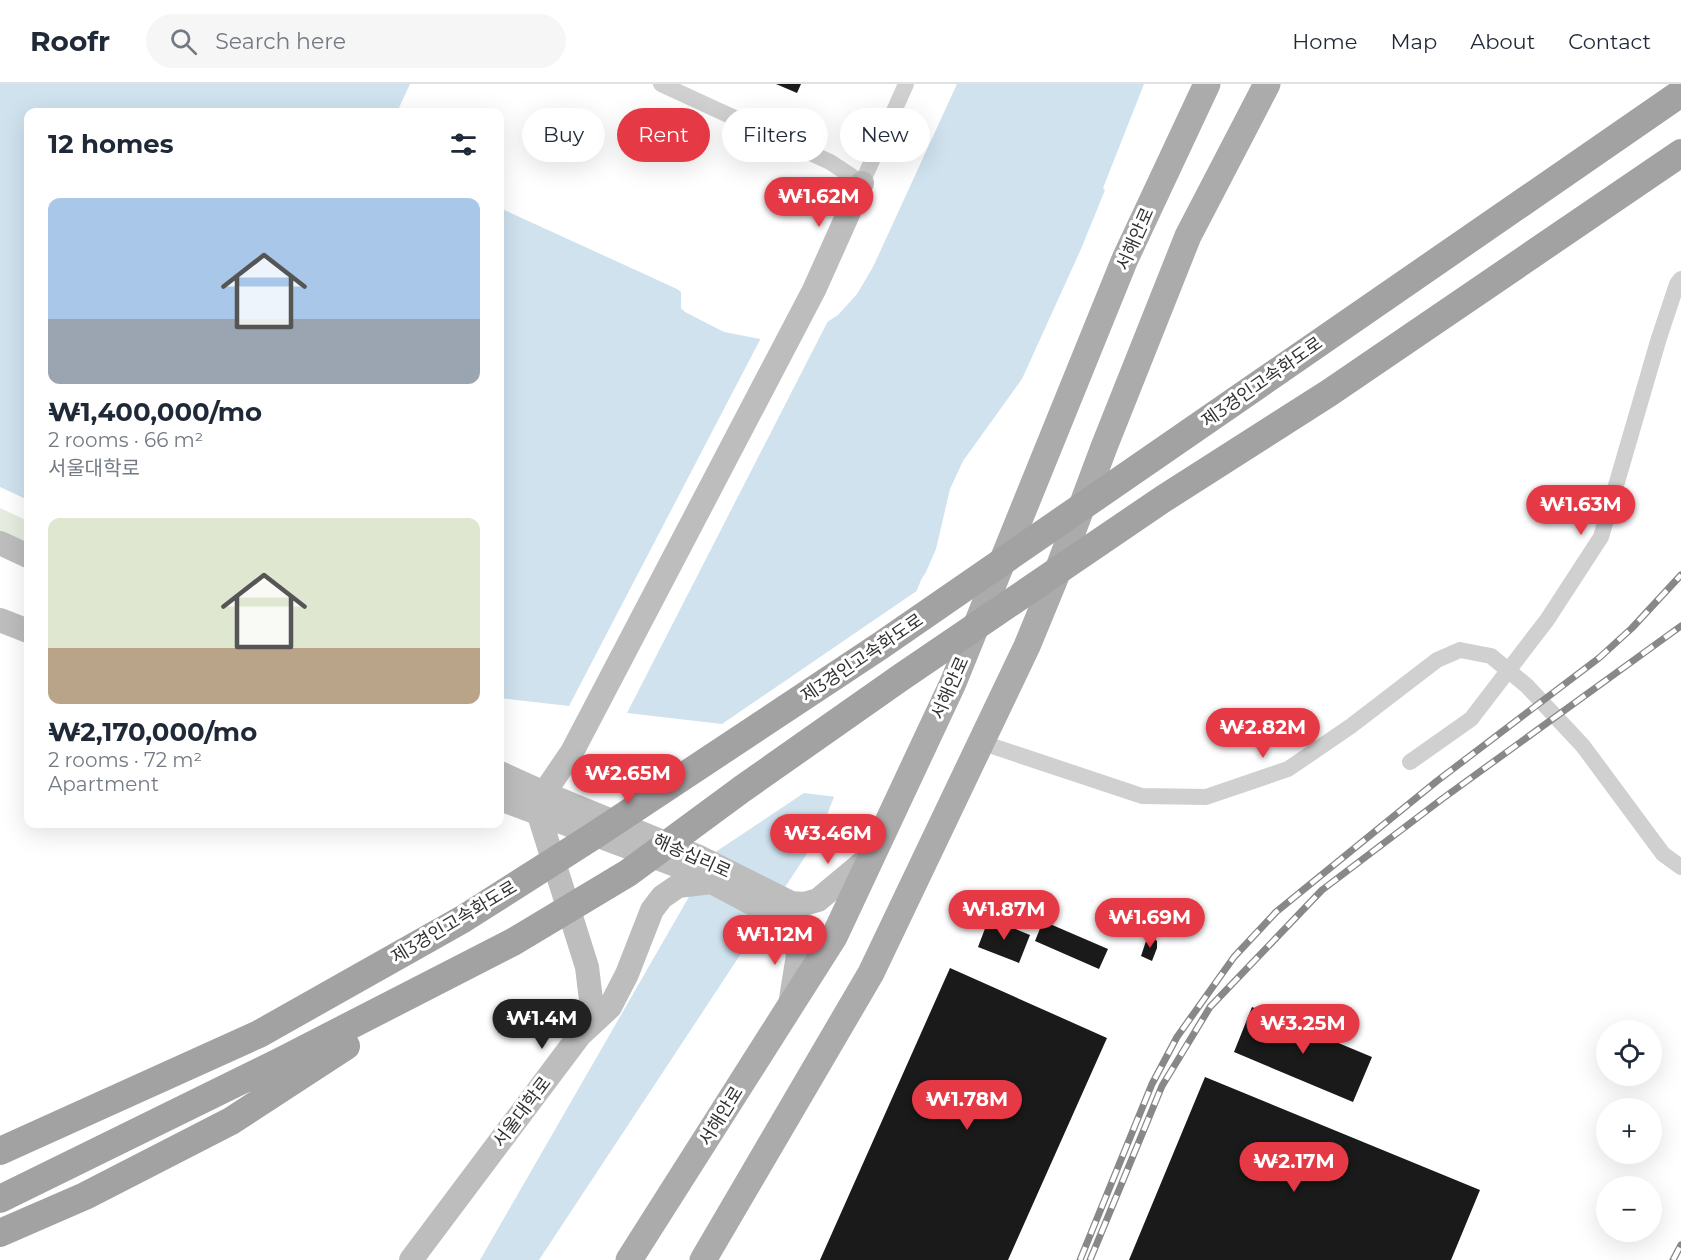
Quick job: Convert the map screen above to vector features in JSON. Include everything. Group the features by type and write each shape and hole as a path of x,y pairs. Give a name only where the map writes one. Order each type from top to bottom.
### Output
{"highway":[{"name":"제3경인고속화도로","path":"0,1151 259,1034 463,919 595,835 880,646 1681,93"},
{"name":"제3경인고속화도로","path":"0,1199 474,963 628,873 732,796 900,678 1163,499 1329,393 1681,153"},
{"path":"0,1233 85,1196 231,1121 474,963"}],"main road":[{"name":"서해안로","path":"629,1260 834,937 953,683 1125,259 1207,84"},
{"path":"703,1260 871,973 1027,646 1188,236 1267,84"},
{"path":"541,802 572,752 814,290 862,183"},
{"path":"0,543 24,554"},
{"path":"0,620 24,629"},
{"name":"해송십리로","path":"504,776 541,802 689,870 785,921 796,938 798,955 790,1005"},
{"name":"해송십리로","path":"504,799 541,802 697,856 791,903 804,904 818,900 874,854"},
{"name":"서울대학로","path":"411,1260 579,1036 591,1000 587,967 541,802"},
{"path":"579,1036 610,1007 627,974 652,910 662,897 678,886 712,882"}],"street":[{"path":"661,84 830,162 862,183 906,84"},
{"path":"1410,762 1470,719 1547,620 1601,537 1659,338 1677,284 1681,279"},
{"path":"980,742 1142,796 1206,796 1288,769 1352,726 1437,660 1460,650 1491,656 1518,679 1583,746 1663,854 1681,867"}],"shaded area":[{"path":"0,508 24,519 24,543 0,532"}],"water":[{"path":"0,84 410,84 399,108 24,108 24,498 0,487"},
{"path":"957,84 1144,84 1081,249 1022,379 963,461 950,489 936,549 921,580 818,837 539,1260 480,1260 732,822 638,773 627,774 612,766 609,727 595,707 504,716 504,210 677,289 681,292 681,308 685,312 724,332 765,340 815,330 838,315 857,294 873,267 921,162 930,162 930,143"}],"pier":[{"path":"830,317 627,713 722,724 921,588 837,797 804,793 708,857 728,823 642,779 648,774 612,770 603,761 596,745 605,722 593,709 585,708 560,734 549,740 504,721 504,698 569,706 762,336 794,334 814,327"}],"building":[{"path":"776,84 801,84 797,93"},
{"path":"989,918 1030,935 1019,963 978,947"},
{"path":"1043,921 1108,949 1099,969 1035,941"},
{"path":"1152,936 1157,941 1157,948 1152,961 1141,956 1147,938"},
{"path":"950,968 1107,1038 1008,1260 820,1260"},
{"path":"1252,1007 1372,1057 1353,1102 1234,1052"},
{"path":"1205,1077 1480,1190 1451,1260 1129,1260"}],"railway":[{"path":"1080,1260 1152,1084 1177,1037 1234,957 1276,912 1437,781 1599,658 1632,628 1681,575"},
{"path":"1090,1260 1162,1086 1210,1007 1322,890 1442,799 1681,626"},
{"path":"1673,1260 1681,1245"}]}
